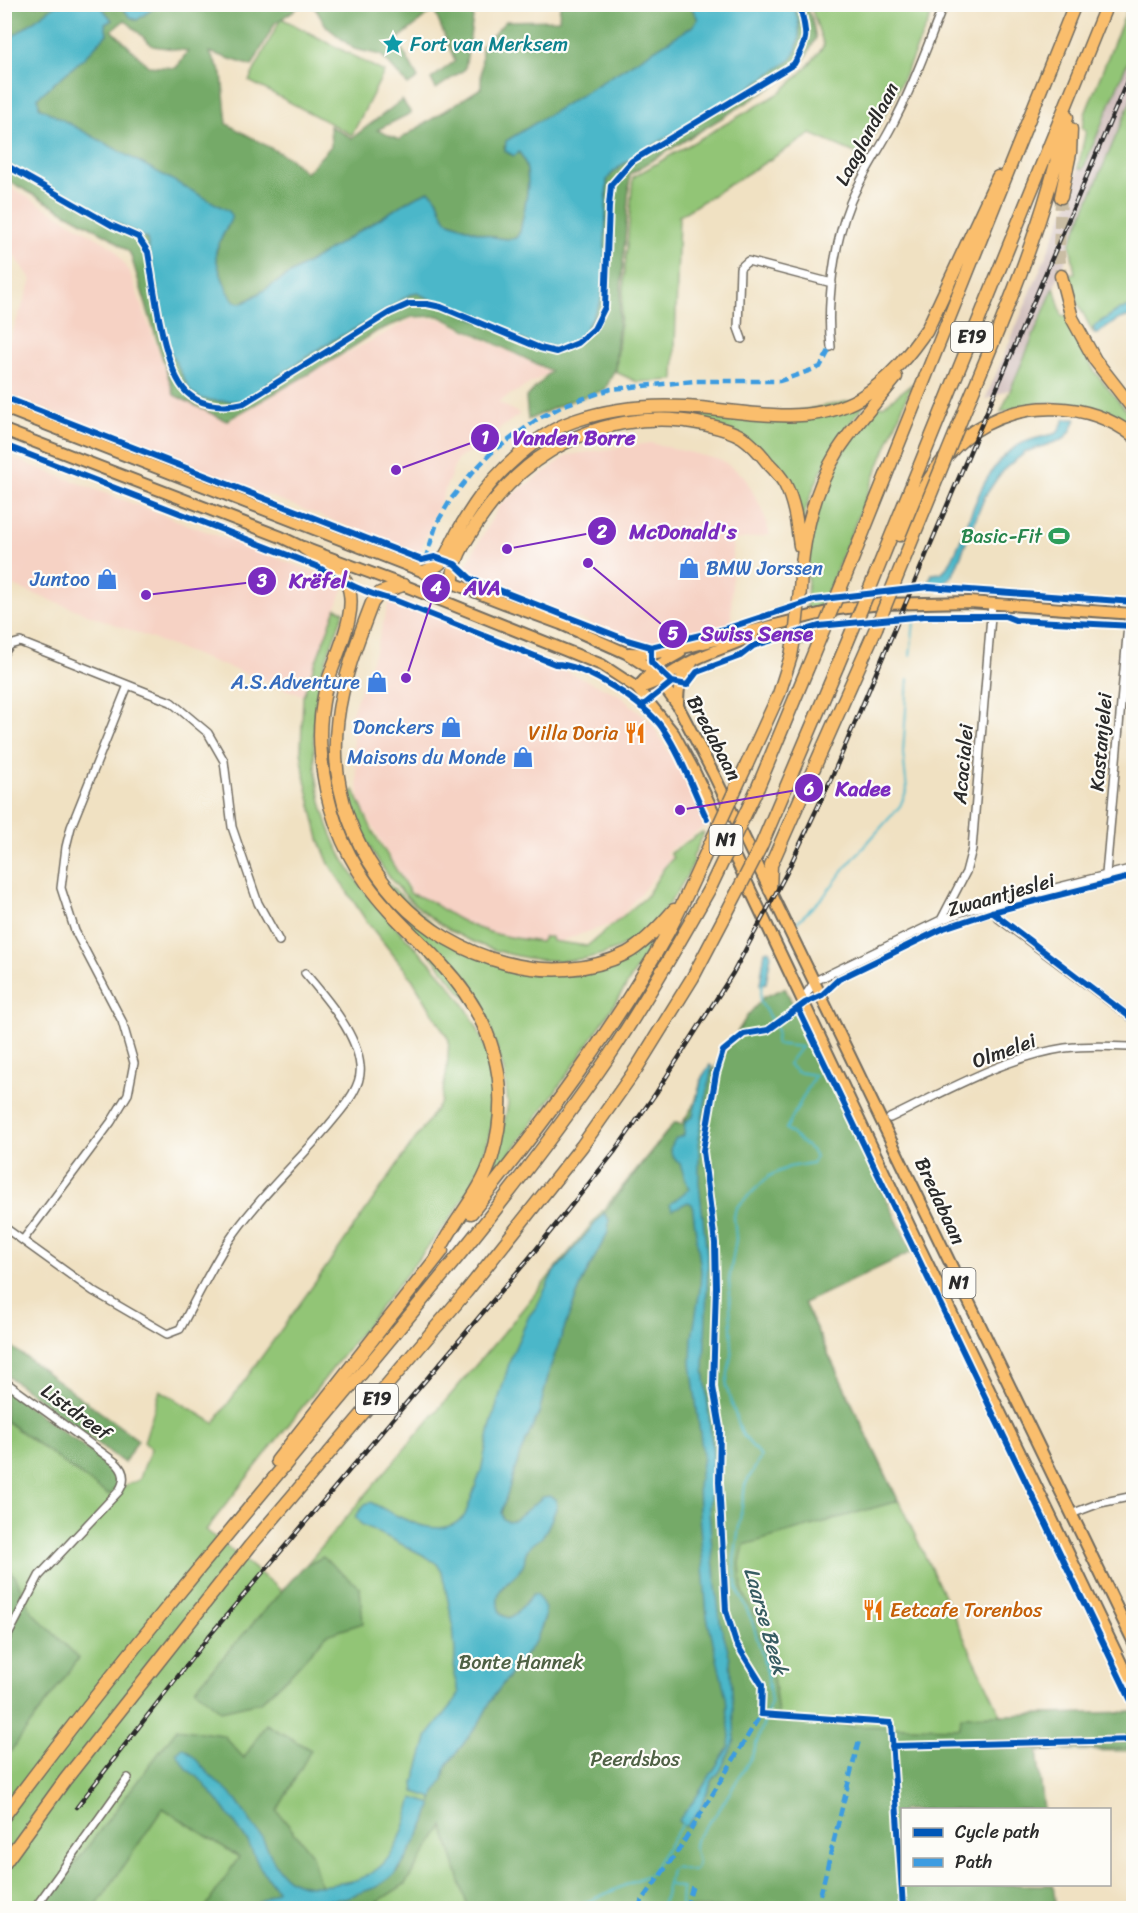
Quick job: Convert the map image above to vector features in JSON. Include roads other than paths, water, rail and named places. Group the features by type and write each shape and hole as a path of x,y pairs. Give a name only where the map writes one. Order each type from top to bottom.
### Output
{"highway":[{"name":"E19","path":"4,1816 127,1656 443,1275 552,1136 667,965 711,886 758,787 850,565 1075,4"},
{"name":"E19","path":"4,1864 65,1780 250,1546 466,1292 582,1146 636,1069 693,977 774,818 1107,4"},
{"path":"1061,197 1070,153 1074,86"},
{"path":"770,890 771,865 876,628 1030,252 1061,149 1074,86"},
{"path":"801,555 817,495 839,450 856,425 907,363 929,327 988,196 1030,117"},
{"path":"1061,276 1072,318 1095,360 1134,410"},
{"path":"424,572 442,561 476,502 519,455 544,436 572,422 604,413 650,406 789,415 832,410 859,399 883,381 899,366 929,327"},
{"path":"870,588 929,479 950,453 973,432 1016,412 1062,408 1108,420 1134,436"},
{"path":"254,1501 267,1474 539,1128 599,1044 668,933 779,694 791,656 800,590 801,555 797,519 784,483 763,457 742,438 719,428 685,420 651,419 624,422 574,439 550,451 524,470 497,496 470,534 455,564 453,582"},
{"path":"304,548 342,576 348,584 351,596 349,618 325,692 321,729 320,751 331,812 347,852 369,886 398,921 444,966 472,1002 497,1058 500,1082 500,1124 491,1159 479,1189 445,1238 437,1256"},
{"path":"403,585 380,593 372,603 343,685 336,728 335,756 340,787 355,835 375,872 399,901 449,940 484,956 538,970 574,969 603,962 628,952 665,920 689,890"}],"main road":[{"name":"Bredabaan","path":"4,408 561,624 626,653 652,670 678,706 730,807 1134,1643"},
{"path":"8,431 7,420 13,414 23,415"},
{"name":"Bredabaan","path":"8,431 602,665 637,688 674,734 694,771 916,1240 1134,1690"},
{"path":"626,653 651,654 839,609 881,604 969,602 1131,613"},
{"path":"497,623 508,616 508,607 504,603"},
{"path":"637,688 651,686 696,658 740,642 762,629"},
{"path":"637,688 652,670 666,659 692,646"},
{"path":"678,706 679,682 684,671 696,658"}],"street":[{"name":"Laaglandlaan","path":"831,347 828,321 832,283 838,241 850,203 898,116 944,4"},
{"path":"742,339 738,328 740,268 748,261 832,283"},
{"name":"Acacialei","path":"941,920 966,872 972,849 992,604"},
{"name":"Kastanjelei","path":"1106,874 1131,613"},
{"path":"4,653 10,645 20,642 171,702 208,732 224,761 232,827 258,903 279,942"},
{"path":"23,1240 111,1122 128,1094 134,1063 122,1021 75,931 61,888 71,827 128,685"},
{"name":"Bredabaan","path":"714,815 730,807"},
{"name":"Zwaantjeslei","path":"815,981 941,920 988,904 1134,868"},
{"path":"988,904 998,918 1134,1020"},
{"path":"4,1227 93,1291 167,1334 180,1329 225,1246 257,1204 340,1112 357,1086 361,1066 350,1036 332,1005 305,973"},
{"path":"804,1001 815,981"},
{"name":"Olmelei","path":"890,1118 995,1069 1040,1053 1091,1046 1132,1046"},
{"name":"Listdreef","path":"4,1381 116,1462 124,1473 124,1483 119,1491 39,1576 4,1643"},
{"path":"1071,1514 1100,1503 1134,1496"},
{"path":"975,1744 1134,1740"},
{"path":"35,1908 128,1778"}],"water":[{"path":"56,5 100,5 112,20 105,24 107,34 84,58 38,97 39,107 229,211 232,216 217,247 216,255 229,293 236,302 240,303 413,198 429,191 436,197 447,221 492,236 516,238 520,232 526,201 527,170 519,152 514,156 505,151 506,141 693,26 698,19 690,5 793,5 798,18 799,32 798,46 792,59 707,114 634,156 613,172 607,180 604,279 600,304 583,333 572,343 557,347 536,346 417,293 409,295 370,321 332,341 243,401 217,401 202,399 191,392 170,351 147,239 5,163 5,42"},
{"path":"120,5 158,5 137,20 130,17"},
{"path":"1133,307 1133,315 1118,320 1094,334 1094,326 1120,309"},
{"path":"1065,419 1076,419 1064,439 1026,452 998,477 985,496 953,575 944,583 928,583 932,574 941,573 951,561 982,487 997,464 1006,454 1022,443 1057,433"},
{"path":"769,950 771,955 766,983 760,984 765,951"},
{"path":"710,1065 712,1067 699,1135 699,1183 708,1263 704,1368 713,1455 709,1509 720,1622 730,1658 735,1740 720,1771 712,1781 700,1809 686,1827 678,1821 729,1746 730,1736 726,1697 707,1617 699,1514 698,1485 703,1457 691,1363 701,1271 692,1204 688,1202 672,1210 670,1204 689,1189 680,1164 670,1149 675,1139 684,1135 685,1122 693,1116 702,1077"},
{"path":"604,1213 609,1220 608,1232 573,1305 550,1368 539,1413 520,1454 501,1513 503,1519 508,1522 513,1521 543,1497 550,1496 555,1499 557,1506 542,1537 529,1547 523,1566 504,1586 498,1597 500,1614 508,1618 515,1615 533,1594 537,1594 545,1609 545,1616 537,1639 493,1697 479,1723 448,1764 432,1801 433,1798 415,1792 414,1783 428,1735 459,1693 454,1675 453,1624 442,1572 437,1564 425,1556 361,1524 355,1517 365,1504 370,1502 405,1520 431,1527 455,1524 465,1515 481,1471 490,1428 511,1357 529,1316 537,1306 552,1275"},
{"path":"183,1747 235,1799 259,1833 278,1868 290,1879 303,1885 322,1886 347,1882 375,1871 393,1852 413,1798 432,1804 426,1822 406,1859 396,1873 377,1887 348,1897 308,1904 285,1902 269,1908 250,1908 277,1890 259,1866 248,1842 224,1808 199,1778 188,1770 176,1753"}],"waterway":[{"path":"910,656 914,622"},
{"path":"795,924 824,896 846,867 900,806 907,790 903,753 908,679"},
{"name":"Laarse Beek","path":"681,1908 682,1888 668,1884 671,1870 675,1867 692,1871 696,1869 698,1862 694,1847 695,1840 719,1810 752,1756 771,1702 767,1672 752,1621 737,1588 734,1561 745,1485 761,1457 742,1434 726,1386 732,1350 729,1280 736,1239 734,1216 736,1208 769,1176 789,1167 812,1163 816,1157 786,1129 815,1075 797,1072 788,1064 801,1047 776,1044 777,1030 760,1001 762,983"},
{"path":"574,1908 650,1874 683,1823"},
{"path":"649,1908 663,1903 668,1884"}],"tunnel":[{"path":"1061,197 1059,250 1061,276"}],"railway":[{"path":"77,1807 209,1636 530,1257 615,1151 656,1093 733,973 786,874 831,779 1134,65"}],"place":[{"name":"Fort van Merksem","path":"393,44"},
{"name":"Vanden Borre","path":"396,470"},
{"name":"Basic-Fit","path":"1059,536"},
{"name":"McDonald's","path":"507,549"},
{"name":"Swiss Sense","path":"588,563"},
{"name":"BMW Jorssen","path":"689,568"},
{"name":"Juntoo","path":"107,579"},
{"name":"Krëfel","path":"146,595"},
{"name":"AVA","path":"406,678"},
{"name":"A.S.Adventure","path":"377,682"},
{"name":"Donckers","path":"451,727"},
{"name":"Villa Doria","path":"635,733"},
{"name":"Maisons du Monde","path":"523,757"},
{"name":"Kadee","path":"680,810"},
{"name":"Eetcafe Torenbos","path":"873,1610"}],"park label":[{"name":"Bonte Hannek","path":"521,1662"},
{"name":"Peerdsbos","path":"635,1759"}]}
